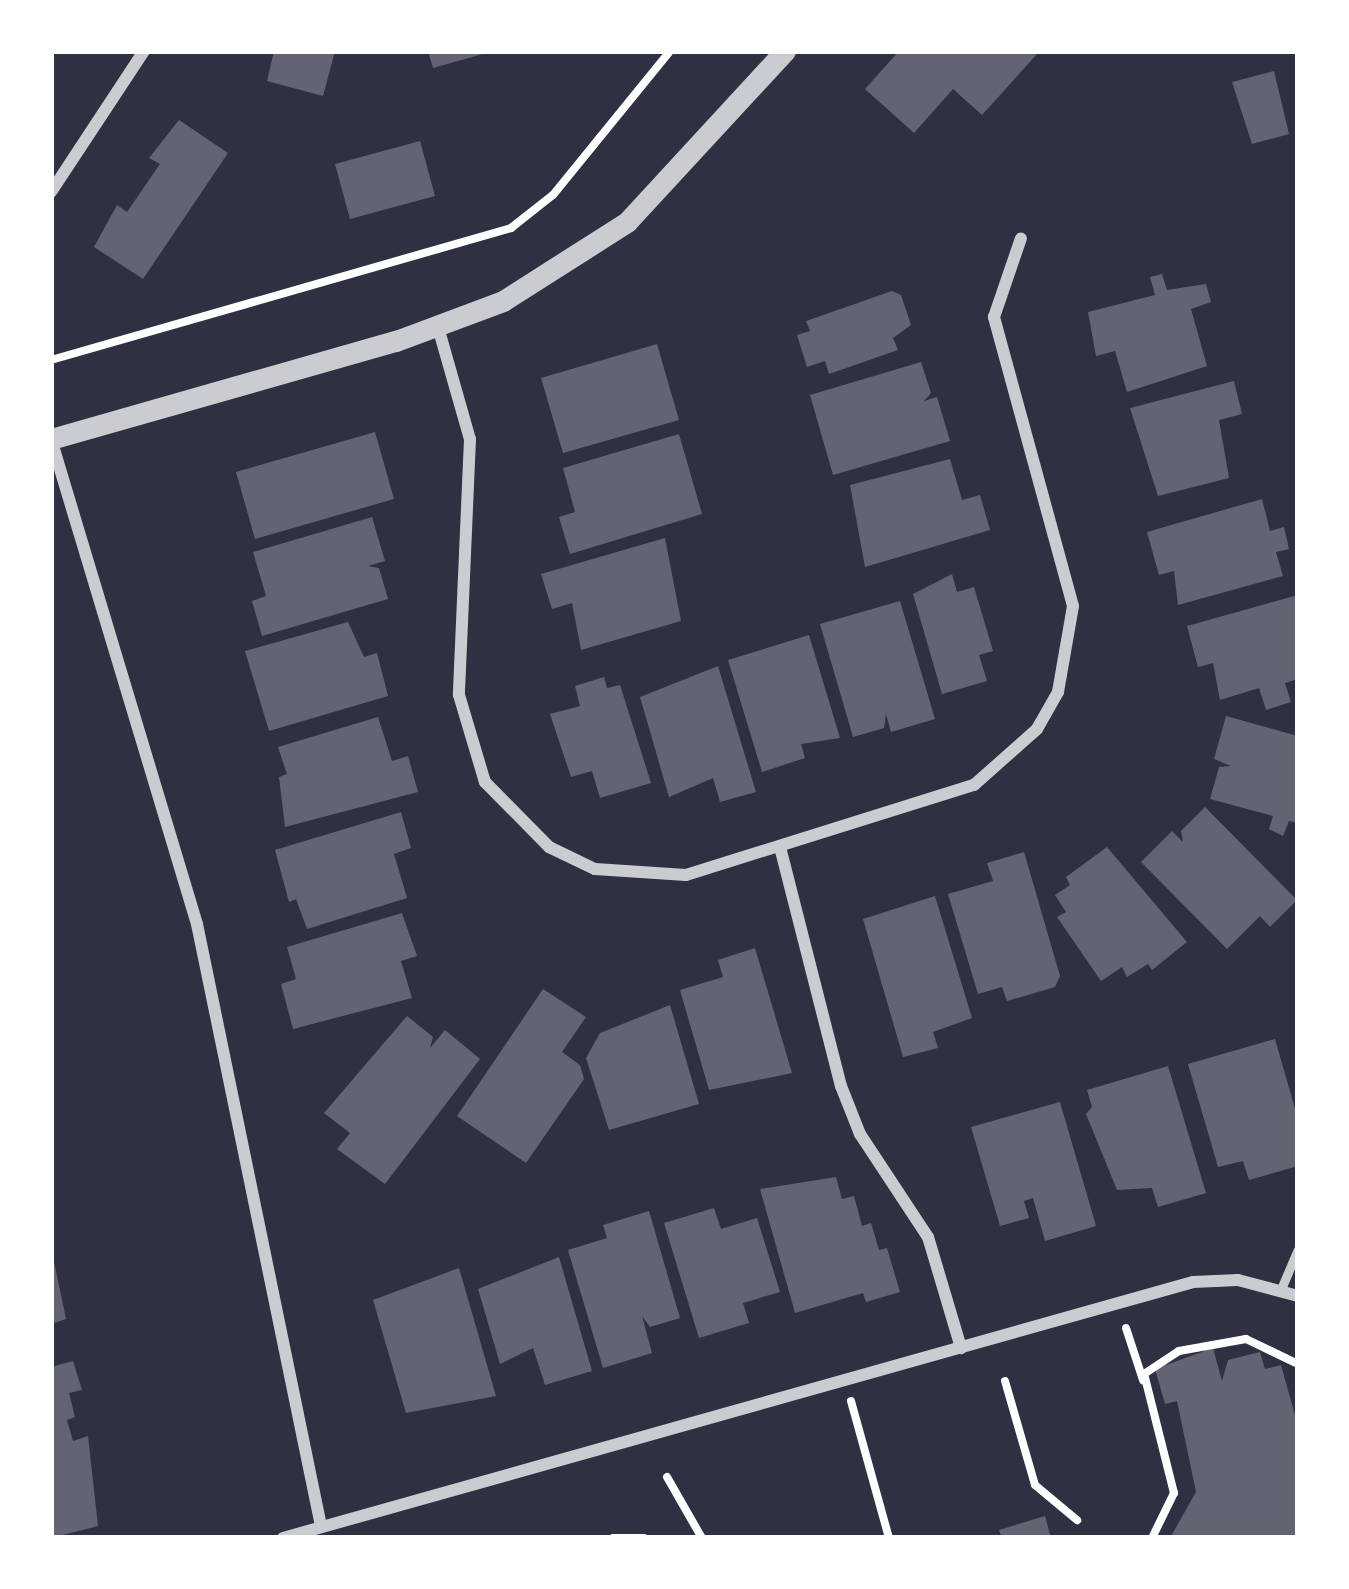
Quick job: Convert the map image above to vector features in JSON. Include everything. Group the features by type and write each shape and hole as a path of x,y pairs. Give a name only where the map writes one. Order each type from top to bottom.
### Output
{"street":[{"path":"51,192 144,51"},
{"path":"321,1526 197,924 51,439 438,327 503,301 627,222 785,51"},
{"path":"438,327 470,440 459,695 485,782 549,848 595,869 686,875 974,785 1010,760 1058,692 1073,606 994,317 1021,238"},
{"path":"780,847 841,1085 860,1134 928,1237 961,1348"},
{"path":"283,1538 1193,1282 1281,1288 1298,1295"}],"lane":[{"path":"1281,1288 1298,1249"}],"path":[{"path":"51,360 511,229 554,195 670,51"},
{"path":"1143,1380 1154,1364 1179,1352 1246,1339 1298,1364"},
{"path":"1134,1357 1174,1493 1152,1538"},
{"path":"844,1379 890,1538"},
{"path":"1005,1381 1035,1485 1077,1520"},
{"path":"667,1477 702,1538"},
{"path":"613,1538 644,1538"}],"building":[{"path":"274,51 335,51 323,96 267,81"},
{"path":"428,51 490,51 490,52 433,68"},
{"path":"899,51 1038,53 982,115 953,89 914,133 865,89"},
{"path":"1274,71 1289,134 1252,144 1232,82"},
{"path":"179,120 228,153 143,279 94,247 117,205 127,212 160,164 149,158"},
{"path":"420,141 435,196 350,219 335,164"},
{"path":"1162,274 1167,290 1206,284 1211,302 1191,309 1207,366 1127,392 1115,351 1096,356 1088,312 1155,295 1150,277"},
{"path":"892,291 901,295 911,325 893,338 898,350 829,374 825,361 807,367 797,335 810,331 806,321"},
{"path":"657,344 679,420 563,453 541,378"},
{"path":"921,362 931,393 924,401 937,397 950,441 833,475 810,395"},
{"path":"1234,381 1242,414 1219,420 1229,478 1158,496 1130,408"},
{"path":"375,432 394,499 255,539 236,472"},
{"path":"679,434 702,514 570,554 559,517 575,512 563,468"},
{"path":"950,459 962,500 980,495 990,530 865,567 850,485"},
{"path":"1262,499 1270,531 1284,527 1289,549 1276,552 1283,576 1178,605 1174,571 1159,575 1147,532"},
{"path":"372,517 385,561 368,566 379,568 388,599 262,636 252,601 266,596 253,552"},
{"path":"665,538 681,621 581,650 572,603 552,609 541,574"},
{"path":"952,574 957,592 974,587 993,651 979,655 987,681 942,694 913,594"},
{"path":"1298,595 1298,679 1285,683 1291,702 1266,710 1259,688 1220,700 1213,663 1198,667 1187,626"},
{"path":"900,601 935,719 891,732 886,714 884,728 853,737 820,624"},
{"path":"348,622 364,657 377,653 388,696 269,731 245,651"},
{"path":"809,635 840,738 801,744 805,758 762,772 728,660"},
{"path":"718,666 756,792 720,802 713,778 669,797 640,697"},
{"path":"604,677 607,688 620,685 651,783 600,798 592,771 571,777 550,714 580,706 575,686"},
{"path":"1226,716 1298,736 1298,823 1289,821 1283,836 1269,829 1273,816 1210,799 1219,767 1231,766 1214,759"},
{"path":"378,717 392,761 408,756 418,792 285,827 279,777 287,774 278,747"},
{"path":"1205,807 1297,900 1270,927 1260,916 1227,949 1141,862 1172,831 1183,842 1181,831"},
{"path":"401,812 411,848 394,854 407,898 307,929 296,899 289,902 275,850"},
{"path":"1107,847 1187,942 1152,970 1148,964 1127,977 1122,967 1101,981 1057,917 1066,912 1055,895 1070,885 1066,877"},
{"path":"1024,852 1060,976 1055,987 1007,1001 1002,987 978,994 948,894 993,881 987,863"},
{"path":"935,896 972,1018 933,1032 938,1048 903,1057 863,919"},
{"path":"402,913 417,956 401,961 412,998 293,1029 281,984 296,979 287,947"},
{"path":"755,948 792,1073 709,1090 680,990 723,977 718,960"},
{"path":"543,989 586,1017 562,1052 580,1065 584,1079 526,1163 457,1116"},
{"path":"670,1005 699,1104 609,1130 586,1058 600,1033"},
{"path":"407,1016 433,1037 430,1048 445,1030 480,1059 385,1184 337,1149 350,1133 324,1113"},
{"path":"1275,1039 1298,1119 1298,1166 1249,1180 1243,1161 1218,1167 1188,1064"},
{"path":"1168,1066 1206,1193 1158,1207 1152,1188 1117,1190 1086,1114 1092,1107 1087,1090"},
{"path":"1060,1102 1096,1226 1045,1241 1033,1198 1024,1201 1029,1218 1000,1226 971,1127"},
{"path":"836,1177 842,1199 854,1196 862,1226 871,1223 879,1250 887,1248 900,1292 866,1302 863,1293 795,1313 760,1189"},
{"path":"714,1208 721,1229 757,1218 780,1292 743,1303 749,1323 699,1338 664,1223"},
{"path":"649,1211 680,1318 650,1327 642,1316 652,1353 603,1368 568,1250 607,1238 603,1225"},
{"path":"51,1247 66,1319 51,1324"},
{"path":"559,1257 592,1371 545,1385 533,1348 500,1364 478,1289"},
{"path":"459,1268 496,1396 406,1413 373,1300"},
{"path":"1213,1348 1222,1381 1228,1360 1260,1352 1265,1369 1281,1365 1298,1426 1298,1538 1170,1538 1196,1492 1177,1401 1165,1404 1155,1369"},
{"path":"73,1361 82,1390 69,1393 75,1417 67,1420 73,1441 88,1436 98,1526 51,1538 51,1367"},
{"path":"1045,1516 1051,1538 1002,1538 999,1530"}]}
